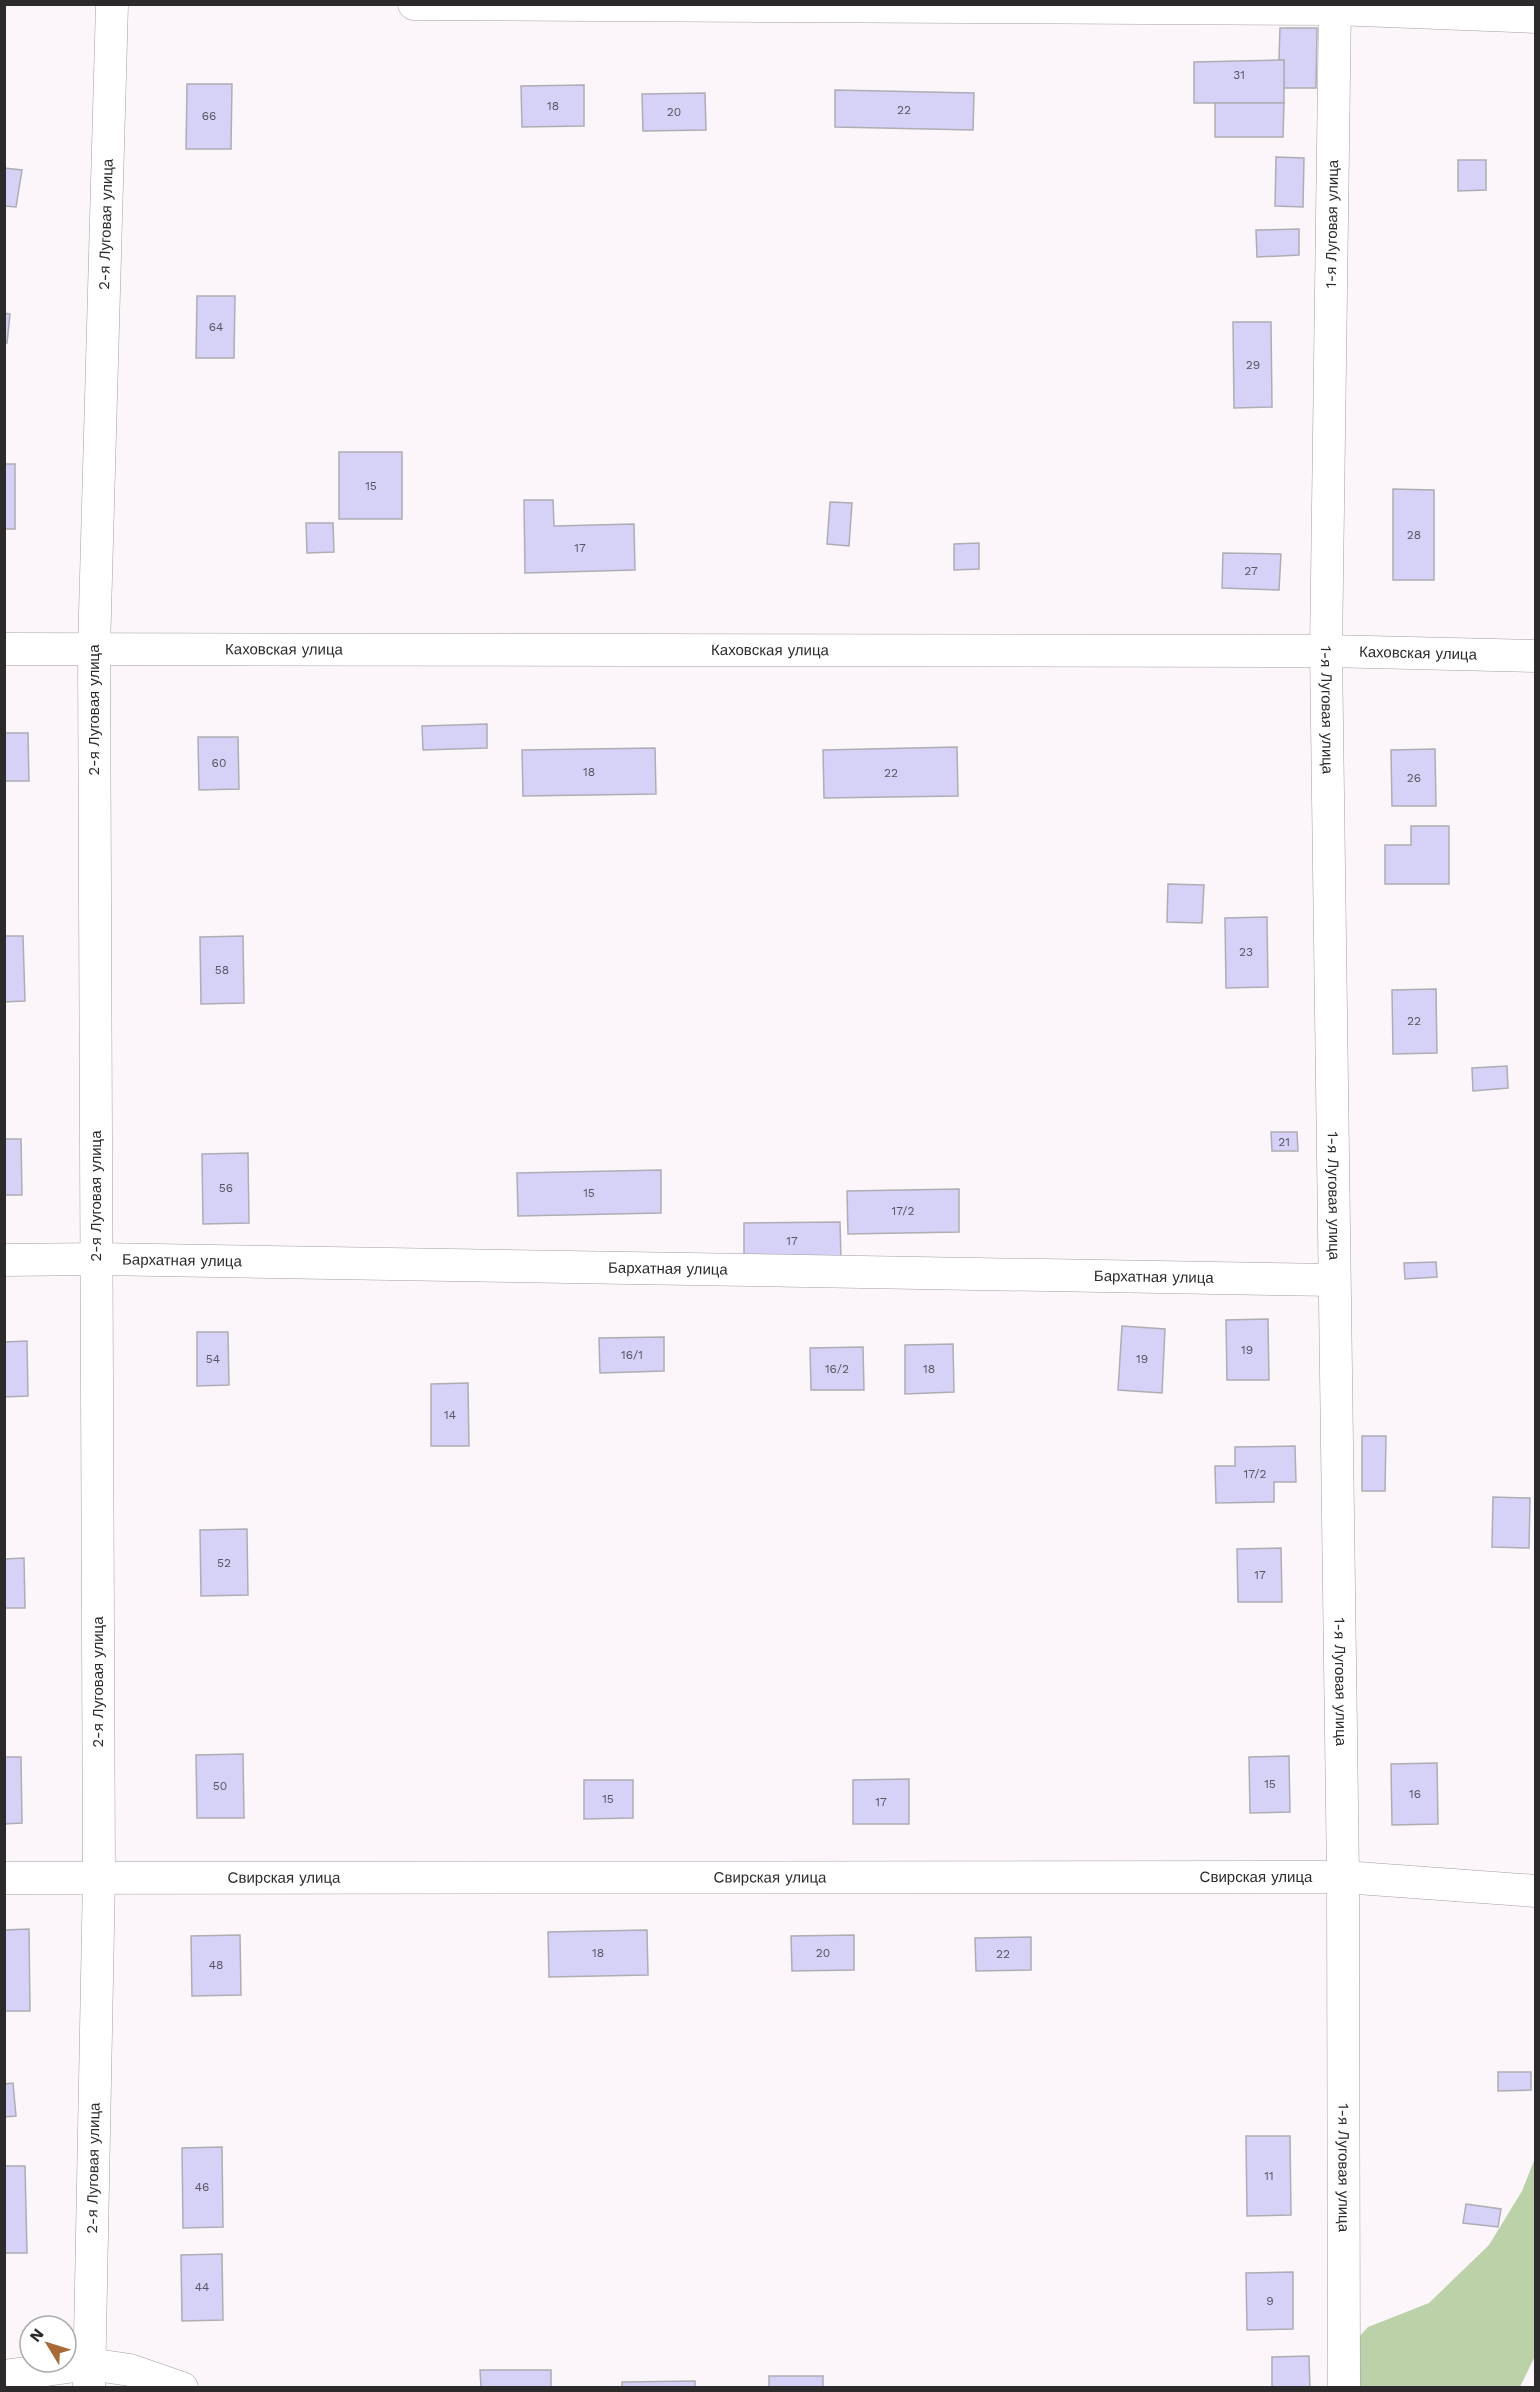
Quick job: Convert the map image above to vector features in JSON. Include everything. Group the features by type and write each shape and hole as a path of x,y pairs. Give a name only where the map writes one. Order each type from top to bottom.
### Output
{"street":[{"name":"2-я Луговая улица","path":"89,2376 99,1877 94,649 111,4"},
{"path":"414,4 1335,7 1536,17"},
{"name":"1-я Луговая улица","path":"1335,7 1326,651 1343,1877 1344,2388"},
{"name":"Каховская улица","path":"4,649 1326,651 1536,656"},
{"name":"Бархатная улица","path":"4,1260 97,1259 1333,1280"},
{"name":"Свирская улица","path":"4,1878 1343,1877 1536,1891"},
{"path":"4,2376 89,2376 130,2370 182,2388"}],"green space":[{"path":"1535,2158 1535,2356 1520,2387 1353,2387 1348,2349 1368,2327 1429,2303 1489,2245 1522,2191"}],"building":[{"path":"1280,28 1317,28 1316,88 1284,88 1284,60 1279,60"},
{"path":"1284,60 1284,103 1194,103 1194,62"},
{"path":"187,84 232,84 231,149 186,149"},
{"path":"584,85 584,126 522,127 521,86"},
{"path":"835,90 974,93 973,130 835,127"},
{"path":"705,93 706,130 643,131 642,94"},
{"path":"1215,103 1284,103 1283,137 1215,137"},
{"path":"1276,157 1304,158 1303,207 1275,206"},
{"path":"1458,160 1486,160 1486,190 1458,191"},
{"path":"4,168 22,170 16,207 4,206"},
{"path":"1299,229 1299,255 1257,257 1256,230"},
{"path":"197,296 235,296 234,358 196,358"},
{"path":"4,313 10,314 7,343 4,343"},
{"path":"1233,322 1271,322 1272,407 1234,408"},
{"path":"339,452 402,452 402,519 339,519"},
{"path":"4,464 15,464 15,529 4,529"},
{"path":"1393,489 1434,490 1434,580 1393,580"},
{"path":"524,500 553,500 554,526 634,524 635,570 525,573"},
{"path":"830,502 852,503 849,546 827,544"},
{"path":"306,523 333,523 334,552 307,553"},
{"path":"979,543 979,569 954,570 954,544"},
{"path":"1223,553 1281,554 1279,590 1222,588"},
{"path":"487,724 487,748 423,750 422,726"},
{"path":"4,733 28,733 29,781 4,781"},
{"path":"198,737 238,737 239,789 199,790"},
{"path":"957,747 958,796 824,798 823,750"},
{"path":"655,748 656,794 523,796 522,750"},
{"path":"1435,749 1436,806 1392,806 1391,750"},
{"path":"1411,826 1449,826 1449,884 1385,884 1385,845 1411,845"},
{"path":"1168,884 1204,885 1202,923 1167,922"},
{"path":"1267,917 1268,987 1226,988 1225,918"},
{"path":"4,936 23,936 25,1001 4,1002"},
{"path":"243,936 244,1003 201,1004 200,937"},
{"path":"1436,989 1437,1053 1393,1054 1392,990"},
{"path":"1507,1066 1508,1088 1473,1091 1472,1068"},
{"path":"1271,1132 1297,1132 1298,1151 1272,1151"},
{"path":"4,1139 21,1139 22,1195 4,1195"},
{"path":"248,1153 249,1223 203,1224 202,1154"},
{"path":"661,1170 661,1213 518,1216 517,1173"},
{"path":"959,1189 959,1232 848,1234 847,1191"},
{"path":"840,1222 841,1259 744,1261 744,1223"},
{"path":"1436,1262 1437,1277 1405,1279 1404,1263"},
{"path":"1268,1319 1269,1380 1227,1380 1226,1320"},
{"path":"1122,1326 1165,1329 1162,1393 1118,1390"},
{"path":"197,1332 228,1332 229,1385 197,1386"},
{"path":"664,1337 664,1371 600,1373 599,1338"},
{"path":"27,1341 28,1396 4,1397 4,1342"},
{"path":"953,1344 954,1392 905,1394 905,1345"},
{"path":"863,1347 864,1390 811,1390 810,1348"},
{"path":"468,1383 469,1446 431,1446 431,1384"},
{"path":"1362,1436 1386,1436 1385,1491 1362,1491"},
{"path":"1295,1446 1296,1482 1274,1482 1274,1502 1216,1503 1215,1466 1235,1466 1235,1447"},
{"path":"1493,1497 1530,1498 1529,1548 1492,1547"},
{"path":"247,1529 248,1595 201,1596 200,1530"},
{"path":"1281,1548 1282,1602 1238,1602 1237,1549"},
{"path":"24,1558 25,1608 4,1608 4,1559"},
{"path":"243,1754 244,1818 197,1818 196,1755"},
{"path":"1289,1756 1290,1812 1250,1813 1249,1757"},
{"path":"4,1757 21,1757 22,1823 4,1824"},
{"path":"1437,1763 1438,1824 1392,1825 1391,1764"},
{"path":"909,1779 909,1824 853,1824 853,1780"},
{"path":"584,1780 633,1780 633,1818 584,1819"},
{"path":"29,1929 30,2011 4,2011 4,1930"},
{"path":"647,1930 648,1975 549,1977 548,1932"},
{"path":"240,1935 241,1995 192,1996 191,1936"},
{"path":"854,1935 854,1970 792,1971 791,1936"},
{"path":"1031,1937 1031,1970 976,1971 975,1938"},
{"path":"1498,2072 1531,2072 1531,2090 1498,2091"},
{"path":"13,2083 16,2116 4,2117 4,2084"},
{"path":"1246,2136 1290,2136 1291,2215 1247,2216"},
{"path":"222,2147 223,2227 183,2228 182,2148"},
{"path":"4,2166 25,2166 27,2253 4,2253"},
{"path":"1466,2204 1501,2209 1498,2227 1463,2223"},
{"path":"222,2254 223,2320 182,2321 181,2255"},
{"path":"1293,2272 1293,2329 1247,2330 1246,2273"},
{"path":"1309,2356 1310,2388 1272,2388 1272,2357"},
{"path":"480,2370 551,2370 551,2388 481,2388"},
{"path":"769,2376 823,2376 823,2388 769,2388"},
{"path":"695,2381 695,2388 622,2388 622,2382"}]}
